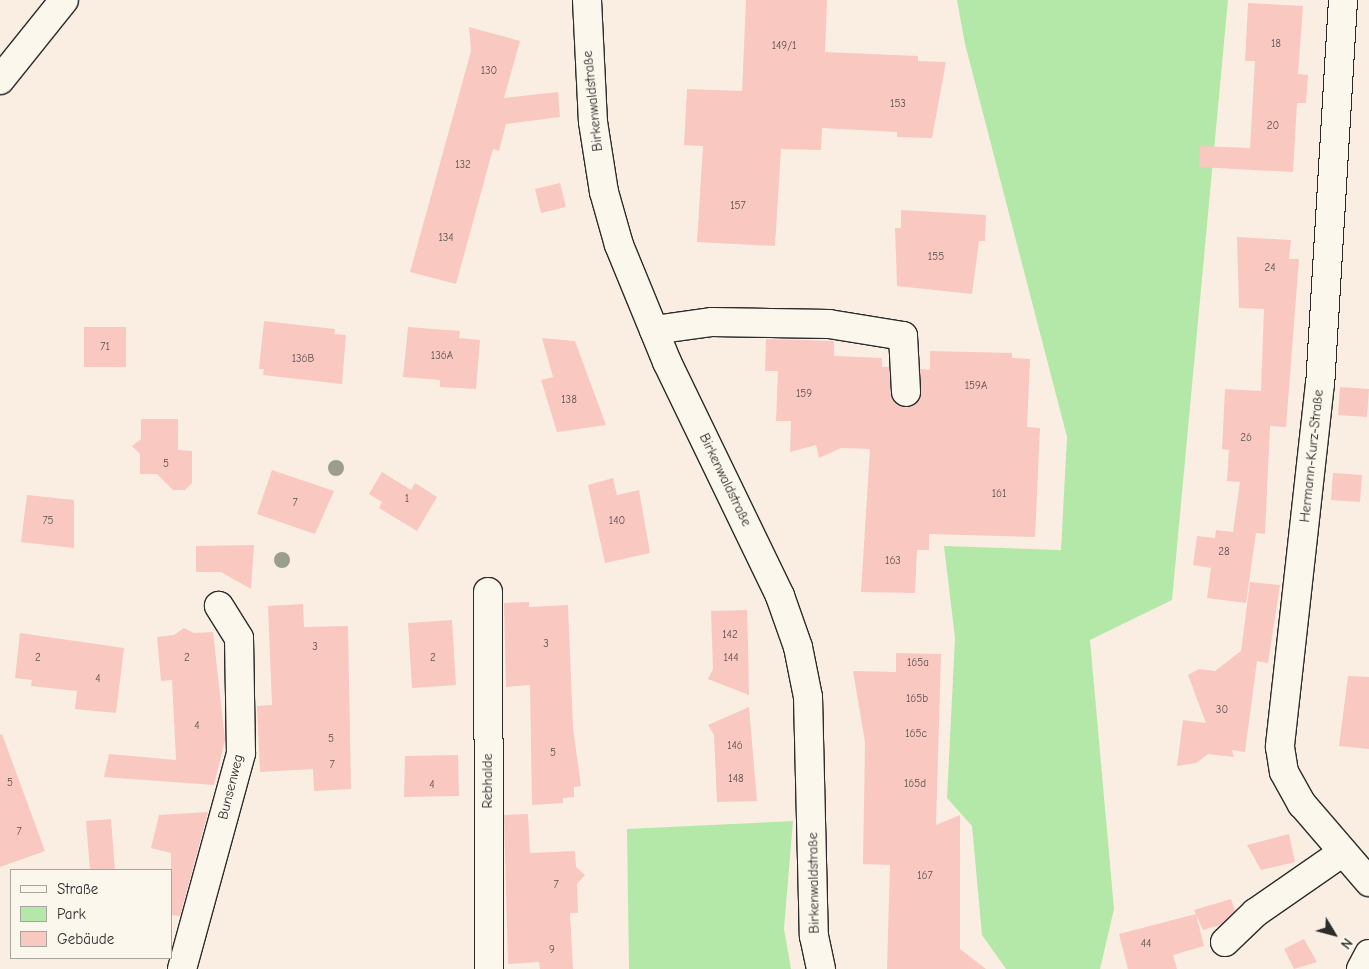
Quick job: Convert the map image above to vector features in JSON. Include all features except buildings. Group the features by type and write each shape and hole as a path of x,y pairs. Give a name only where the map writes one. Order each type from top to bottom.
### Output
{"street":[{"path":"0,80 64,0"},
{"name":"Birkenwaldstraße","path":"587,0 586,51 604,192 654,330 780,596 798,648 808,697 814,936 821,969"},
{"name":"Hermann-Kurz-Straße","path":"1342,0 1320,383 1280,747 1284,772 1302,804 1369,882"},
{"path":"654,330 712,322 820,324 903,336 906,392"},
{"name":"Rebhalde","path":"488,592 489,969"},
{"name":"Bunsenweg","path":"182,969 241,753 239,638 219,606"},
{"path":"1225,942 1255,913 1343,852"},
{"path":"1361,969 1369,954"}],"green space":[{"path":"957,0 1228,0 1172,600 1090,640 1114,909 1100,969 1006,969 982,935 972,826 947,798 955,638 944,546 1061,550 1067,437 965,44"},
{"path":"793,821 784,929 791,969 629,969 627,829"}]}
